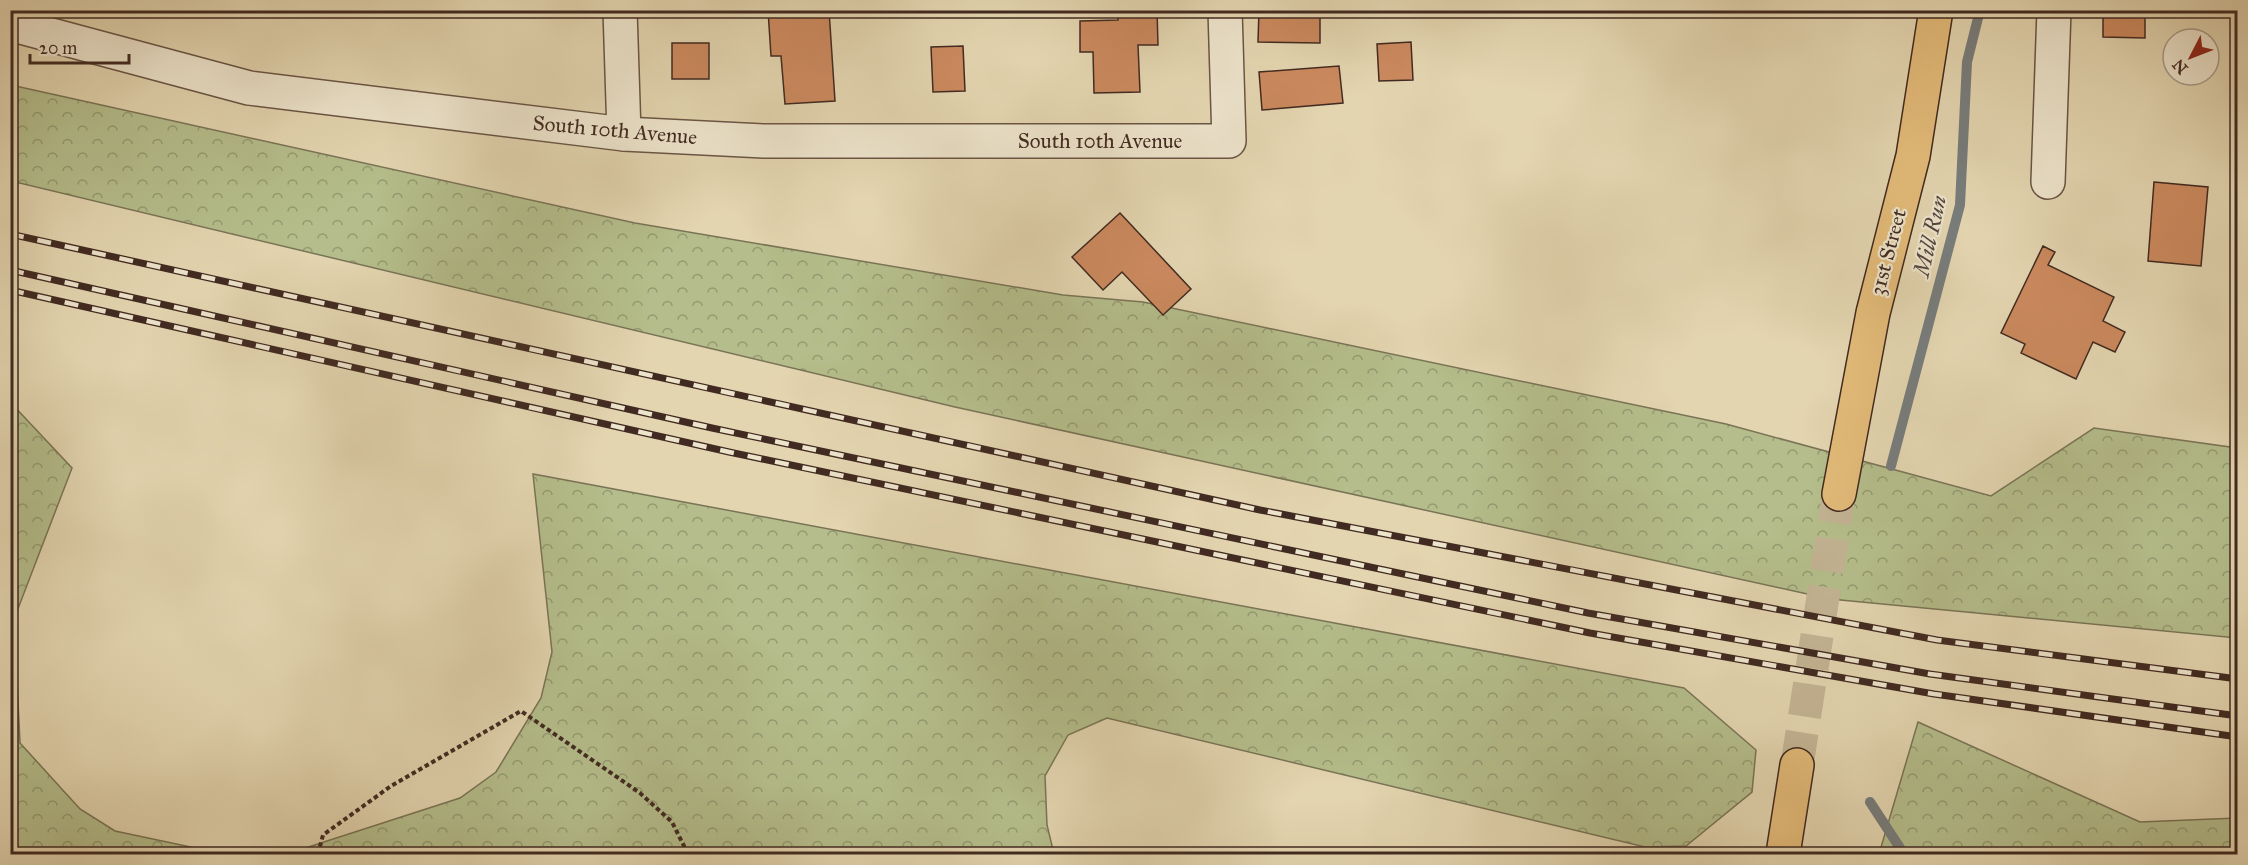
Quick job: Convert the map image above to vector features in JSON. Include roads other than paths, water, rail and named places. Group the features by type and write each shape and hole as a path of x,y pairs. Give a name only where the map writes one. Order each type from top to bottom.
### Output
{"main road":[{"name":"31st Street","path":"1839,494 1873,313 1913,156 1936,10"},
{"path":"1783,855 1797,765"}],"street":[{"path":"620,10 624,134"},
{"name":"South 10th Avenue","path":"10,24 249,88 624,134 764,141 1229,141 1225,10"},
{"path":"2048,182 2054,10"}],"waterway":[{"name":"Mill Run","path":"1891,466 1960,205 1967,62 1980,10"},
{"name":"Mill Run","path":"1870,802 1904,854"}],"tunnel":[{"path":"1797,765 1839,494"}],"railway":[{"path":"10,234 1260,510 1937,640 2238,679"},
{"path":"10,270 712,428 1588,613 1930,674 2238,716"},
{"path":"10,290 729,452 1590,633 1934,694 2238,737"}]}
